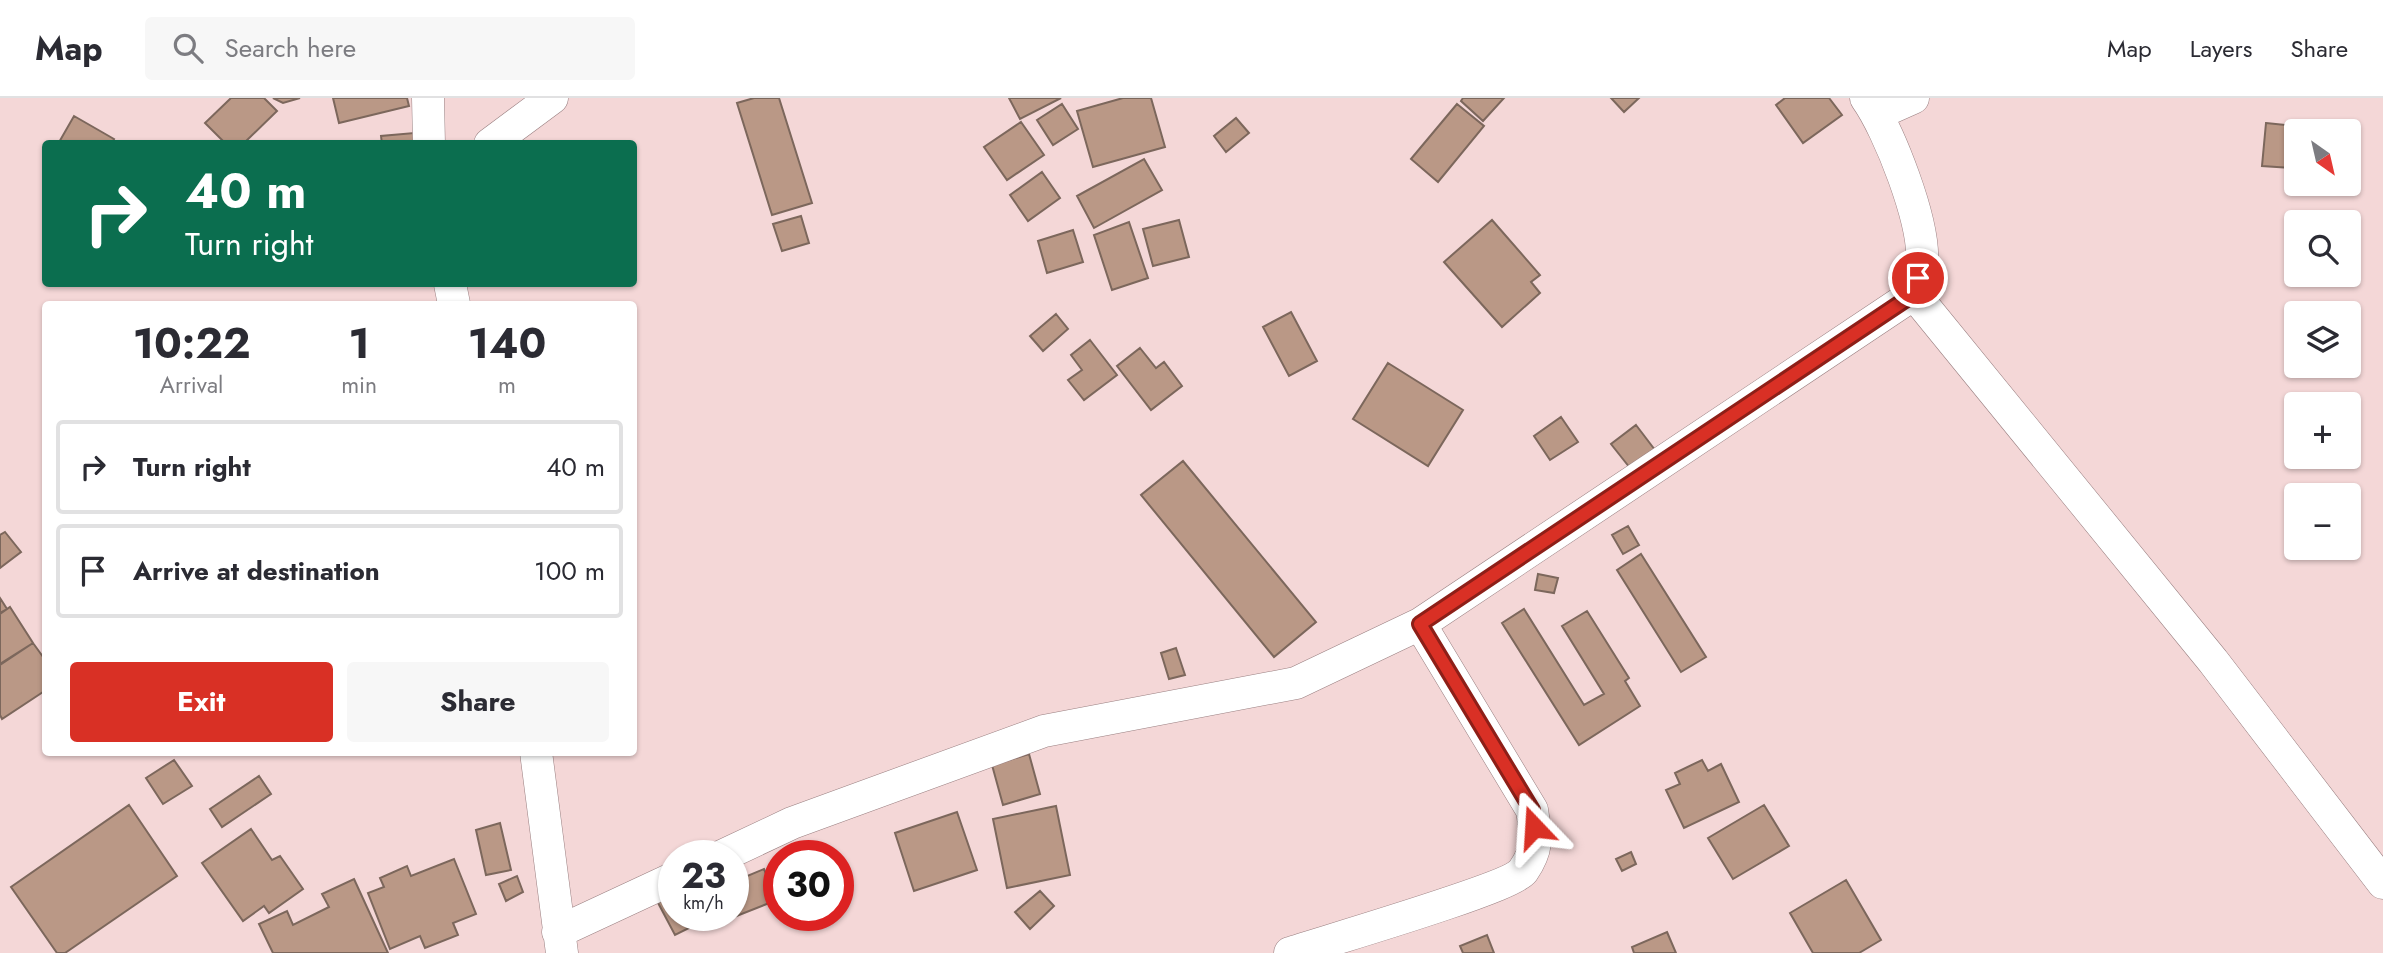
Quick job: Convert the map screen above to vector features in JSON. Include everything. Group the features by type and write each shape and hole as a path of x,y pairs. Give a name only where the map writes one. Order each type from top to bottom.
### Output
{"street":[{"path":"428,98 429,140"},
{"path":"495,140 552,98"},
{"path":"749,843 792,823 1044,731 1296,683 1420,624 1914,294 1922,261 1915,209 1872,106 1913,98"},
{"path":"1914,294 2213,661 2383,883"},
{"path":"1290,953 1462,898 1521,874 1537,844 1532,810 1420,624"},
{"path":"537,756 560,942 658,887"}],"building":[{"path":"231,98 264,98 277,111 247,140 222,140 205,123"},
{"path":"273,98 300,98 283,103"},
{"path":"333,98 407,98 409,106 339,123"},
{"path":"754,98 779,98 812,203 772,215 737,103"},
{"path":"1009,98 1061,98 1020,119"},
{"path":"1123,98 1151,98 1165,147 1093,167 1077,111"},
{"path":"1463,98 1504,98 1483,121 1461,101"},
{"path":"1611,98 1639,98 1624,112"},
{"path":"1785,98 1829,98 1842,115 1803,143 1776,105"},
{"path":"1062,104 1078,129 1053,145 1037,120"},
{"path":"1457,104 1484,126 1438,182 1411,159"},
{"path":"74,116 114,139 113,140 60,140"},
{"path":"1236,118 1249,133 1226,152 1214,136"},
{"path":"1021,122 1044,155 1007,180 984,147"},
{"path":"2266,123 2284,125 2284,167 2262,166"},
{"path":"414,133 415,140 382,140 381,136"},
{"path":"1144,159 1162,190 1094,228 1077,196"},
{"path":"1042,172 1060,198 1028,221 1010,195"},
{"path":"801,216 809,243 782,251 773,224"},
{"path":"1179,220 1189,257 1153,266 1143,229"},
{"path":"1492,220 1540,275 1531,282 1540,293 1502,327 1444,262"},
{"path":"1129,222 1148,278 1112,290 1094,235"},
{"path":"1073,230 1083,262 1047,273 1038,241"},
{"path":"1291,312 1317,361 1289,376 1263,327"},
{"path":"1056,314 1068,329 1043,351 1030,336"},
{"path":"1090,340 1117,375 1084,400 1068,380 1082,370 1071,355"},
{"path":"1140,348 1156,368 1164,362 1182,386 1151,410 1117,366"},
{"path":"1388,363 1463,410 1428,466 1353,419"},
{"path":"1561,417 1578,442 1550,460 1534,436"},
{"path":"1636,425 1655,450 1630,468 1611,444"},
{"path":"1183,461 1316,622 1274,657 1141,495"},
{"path":"1628,526 1639,545 1623,554 1612,535"},
{"path":"5,532 21,552 0,568 0,535"},
{"path":"1641,554 1706,657 1681,672 1617,570"},
{"path":"1538,574 1558,578 1554,593 1535,590"},
{"path":"0,598 7,609 0,613"},
{"path":"10,607 33,643 0,664 0,614"},
{"path":"1524,609 1584,705 1604,694 1562,626 1587,611 1629,678 1625,681 1640,706 1579,745 1502,623"},
{"path":"33,643 42,655 42,693 2,719 0,715 0,665"},
{"path":"1176,648 1185,675 1169,679 1161,653"},
{"path":"1029,754 1040,794 1003,805 992,765"},
{"path":"174,760 192,786 163,804 146,778"},
{"path":"1702,760 1708,771 1721,764 1739,802 1684,828 1666,790 1680,784 1675,773"},
{"path":"259,776 271,794 222,827 210,809"},
{"path":"129,805 177,876 65,953 57,953 11,887"},
{"path":"1764,805 1789,846 1733,879 1708,838"},
{"path":"1056,806 1070,875 1007,888 993,819"},
{"path":"957,812 977,870 914,891 895,833"},
{"path":"500,823 511,870 486,875 476,830"},
{"path":"251,829 272,860 280,856 303,889 269,913 264,906 243,921 202,863"},
{"path":"1631,852 1636,864 1622,871 1616,859"},
{"path":"454,859 476,914 453,923 458,935 425,948 420,936 390,949 368,893 384,887 380,878 407,866 411,876"},
{"path":"763,869 763,906 749,911 749,875"},
{"path":"517,876 523,892 506,901 499,884"},
{"path":"354,879 388,953 273,953 259,924 287,911 293,925 329,907 322,894"},
{"path":"1846,880 1881,940 1859,953 1813,953 1790,913"},
{"path":"1040,891 1054,906 1030,929 1015,912"},
{"path":"1667,932 1676,953 1634,953 1632,947"},
{"path":"1487,935 1494,953 1463,953 1460,946"}],"route":[{"path":"1534,827 1532,810 1420,624 1914,294 1918,278"}]}
